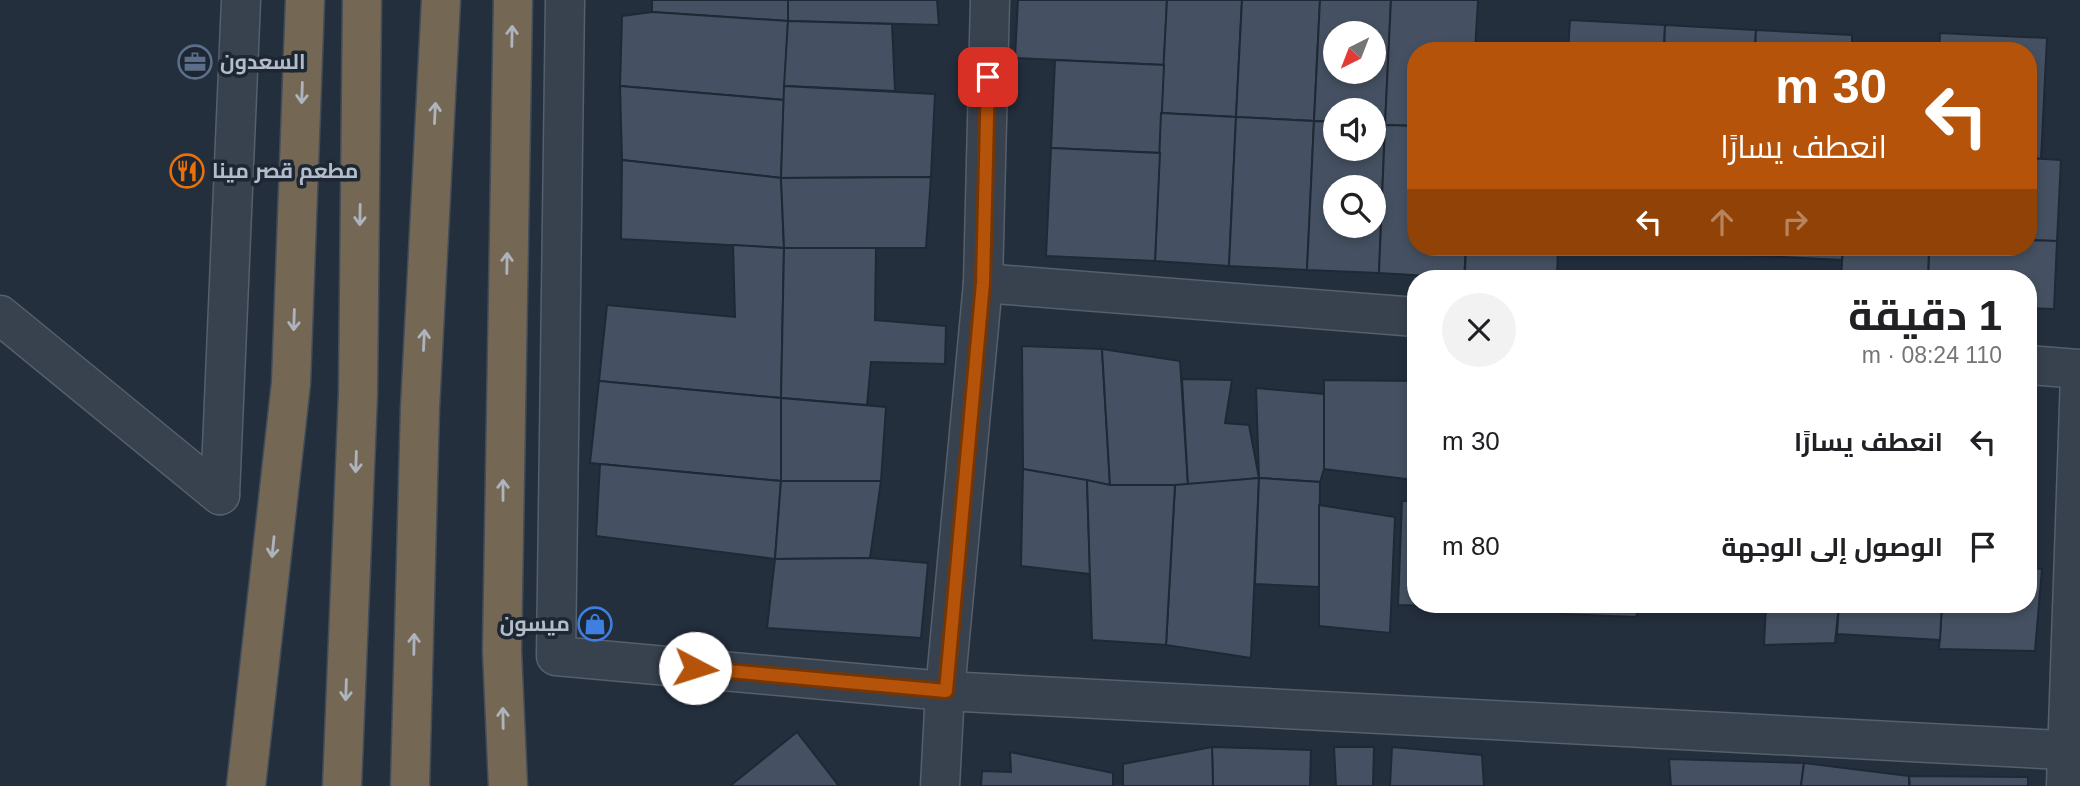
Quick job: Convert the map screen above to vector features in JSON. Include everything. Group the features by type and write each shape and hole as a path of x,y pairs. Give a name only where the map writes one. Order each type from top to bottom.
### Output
{"highway":[{"path":"246,786 291,383 305,0"},
{"path":"342,786 358,394 362,0"},
{"path":"411,786 420,408 441,0"},
{"path":"508,786 504,748 502,569 513,0"}],"street":[{"path":"0,315 220,495 241,0"},
{"path":"565,0 556,656 946,691 2071,763 2080,376"},
{"path":"940,786 946,691 983,283 990,0"},
{"path":"983,283 1407,316"},
{"path":"2037,366 2080,369"}],"building":[{"path":"652,0 788,0 788,21 652,12"},
{"path":"788,0 937,0 939,25 788,21"},
{"path":"1018,0 1167,0 1164,65 1015,58"},
{"path":"1167,0 1242,0 1236,117 1161,113"},
{"path":"1242,0 1320,0 1314,121 1236,117"},
{"path":"1320,0 1391,0 1386,104 1386,98 1323,98 1323,121 1314,121"},
{"path":"1391,0 1478,0 1476,42 1407,42 1407,126 1386,125"},
{"path":"652,12 788,21 784,100 620,86 622,16"},
{"path":"1570,20 1665,25 1664,42 1569,42"},
{"path":"788,21 892,24 895,91 784,86"},
{"path":"1665,25 1756,30 1755,42 1664,42"},
{"path":"1756,30 1852,35 1852,42 1755,42"},
{"path":"1940,33 2047,38 2041,159 2037,159 2037,42 1940,42"},
{"path":"1055,60 1164,65 1160,153 1051,148"},
{"path":"620,86 784,100 781,178 622,160"},
{"path":"784,86 935,94 931,177 781,178"},
{"path":"1161,113 1236,117 1229,266 1155,261"},
{"path":"1236,117 1314,121 1307,270 1229,266"},
{"path":"1314,121 1323,121 1323,161 1384,161 1383,175 1323,175 1323,238 1380,238 1379,273 1307,270"},
{"path":"1386,125 1407,126 1407,256 1465,256 1465,270 1407,270 1407,275 1379,273 1380,238 1386,238 1386,175 1383,175 1384,161 1386,161"},
{"path":"1051,148 1160,153 1155,261 1046,256"},
{"path":"2037,159 2061,160 2057,241 2037,240"},
{"path":"622,160 781,178 784,248 621,239"},
{"path":"931,177 926,248 784,248 781,178"},
{"path":"2037,240 2057,241 2054,309 2037,308 2037,270 1928,270 1929,256 2037,256"},
{"path":"733,245 784,248 781,398 599,381 607,305 735,317"},
{"path":"784,248 876,248 875,320 946,326 945,364 871,362 867,405 781,398"},
{"path":"1466,256 1558,256 1557,270 1465,270"},
{"path":"1764,256 1842,256 1842,260"},
{"path":"1842,256 1929,256 1928,270 1842,270"},
{"path":"1022,346 1102,349 1110,485 1023,469"},
{"path":"1102,349 1180,361 1188,485 1110,485"},
{"path":"1182,379 1232,380 1225,423 1249,425 1259,478 1188,485"},
{"path":"1324,380 1407,381 1407,479 1324,469"},
{"path":"599,381 781,398 781,481 590,463"},
{"path":"1256,388 1324,394 1324,469 1320,482 1259,478"},
{"path":"781,398 886,407 881,481 781,481"},
{"path":"600,464 781,481 775,559 596,536"},
{"path":"1023,469 1087,480 1090,574 1021,566"},
{"path":"1259,478 1251,658 1166,645 1175,485"},
{"path":"1259,478 1320,482 1319,587 1255,584"},
{"path":"1087,480 1110,485 1175,485 1166,645 1092,640"},
{"path":"781,481 881,481 870,558 775,559"},
{"path":"1402,501 1407,501 1407,605 1398,605"},
{"path":"1319,505 1395,517 1390,633 1319,626"},
{"path":"870,558 928,563 921,638 767,628 775,559"},
{"path":"2037,569 2042,569 2035,651 1939,649 1941,613 2037,613"},
{"path":"1561,613 1637,613 1636,617"},
{"path":"1766,613 1838,613 1835,643 1764,645"},
{"path":"1838,613 1942,613 1940,640 1837,634"},
{"path":"797,732 839,786 730,786"},
{"path":"1212,747 1311,750 1310,786 1213,786"},
{"path":"1212,747 1213,786 1123,786 1123,764"},
{"path":"1334,747 1374,747 1373,786 1336,786"},
{"path":"1392,747 1482,755 1484,786 1390,786"},
{"path":"1010,752 1113,773 1113,786 981,786 982,771 1011,772"},
{"path":"1669,759 1804,763 1801,786 1671,786"},
{"path":"1804,763 1909,776 1909,786 1801,786"},
{"path":"1909,776 2028,777 2028,786 1910,786"}],"place":[{"name":"السعدون","path":"195,62"},
{"name":"مطعم قصر مينا","path":"187,171"},
{"name":"ميسون","path":"595,624"}],"route":[{"path":"695,668 946,691 983,283 988,77"}]}
